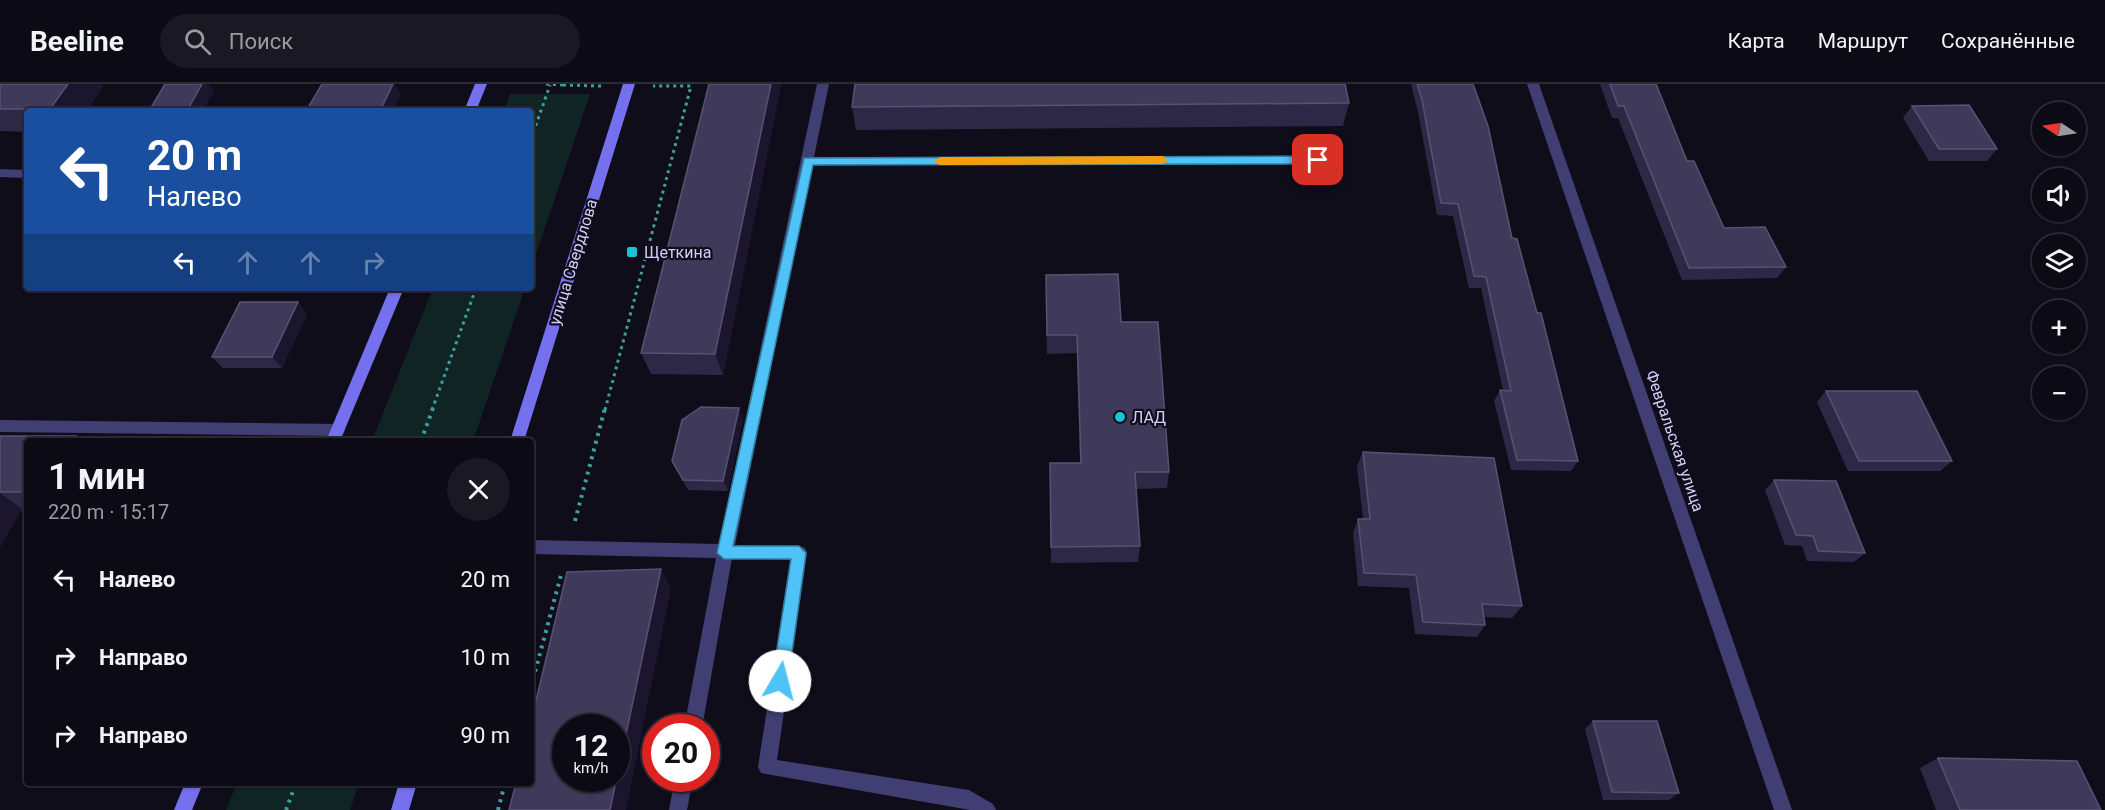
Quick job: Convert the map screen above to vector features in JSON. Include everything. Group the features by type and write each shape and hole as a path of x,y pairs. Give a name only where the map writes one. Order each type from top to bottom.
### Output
{"main road":[{"path":"471,108 481,84"},
{"name":"улица Свердлова","path":"518,438 629,85"},
{"path":"335,435 395,291"},
{"path":"183,810 193,786"},
{"path":"400,810 407,786"}],"street":[{"path":"695,714 724,553 823,84"},
{"name":"Февральская улица","path":"1533,84 1783,810"},
{"path":"808,161 1318,160"},
{"path":"0,173 24,174"},
{"path":"0,426 335,435"},
{"path":"534,547 799,553 767,767 969,800 987,810"},
{"path":"678,810 681,792"}],"path":[{"path":"563,85 572,84"},
{"path":"534,129 548,85 691,86 534,676"},
{"path":"422,438 475,291"},
{"path":"286,810 295,786"},
{"path":"498,810 504,786"}],"green space":[{"path":"510,94 590,94 534,260 534,108 505,108"},
{"path":"432,291 524,291 474,438 373,438"},
{"path":"236,786 358,786 350,810 226,810"}],"building":[{"path":"0,84 68,84 51,108 0,109"},
{"path":"165,84 202,84 189,108 151,108"},
{"path":"322,84 393,84 381,108 308,108"},
{"path":"709,84 771,84 715,354 641,353"},
{"path":"855,84 1345,84 1349,103 852,107"},
{"path":"1417,84 1473,84 1488,126 1512,238 1517,239 1537,313 1541,313 1578,461 1517,460 1500,390 1511,391 1486,277 1474,276 1458,204 1441,203"},
{"path":"1610,84 1656,84 1687,161 1694,161 1724,228 1765,227 1786,267 1689,268 1624,106 1618,106"},
{"path":"1969,105 1997,149 1939,149 1912,106"},
{"name":"ЛАД","path":"1118,274 1121,322 1158,322 1169,472 1135,472 1140,546 1051,547 1050,463 1081,463 1077,335 1047,335 1046,275"},
{"path":"240,302 298,302 272,357 212,357"},
{"path":"1826,391 1917,391 1952,461 1859,461"},
{"path":"701,407 739,408 723,481 683,480 672,461 682,420"},
{"path":"0,436 76,436 75,438 24,438 24,492 0,492"},
{"path":"1363,452 1494,458 1522,606 1482,604 1485,625 1423,622 1416,575 1364,573 1358,519 1370,519"},
{"path":"1774,480 1836,481 1865,553 1818,551 1813,536 1796,535"},
{"path":"661,569 630,715 552,714 552,792 614,792 610,810 509,810 515,786 534,786 534,709 567,572"},
{"path":"1593,721 1657,721 1679,793 1612,792"},
{"path":"1938,758 2077,761 2101,810 1960,810"}],"slow traffic":[{"path":"940,161 1163,160"}],"place":[{"name":"Щеткина","path":"632,252"},
{"name":"ЛАД","path":"1120,417"}],"route":[{"path":"780,681 799,553 724,553 808,161 1318,160"}]}
